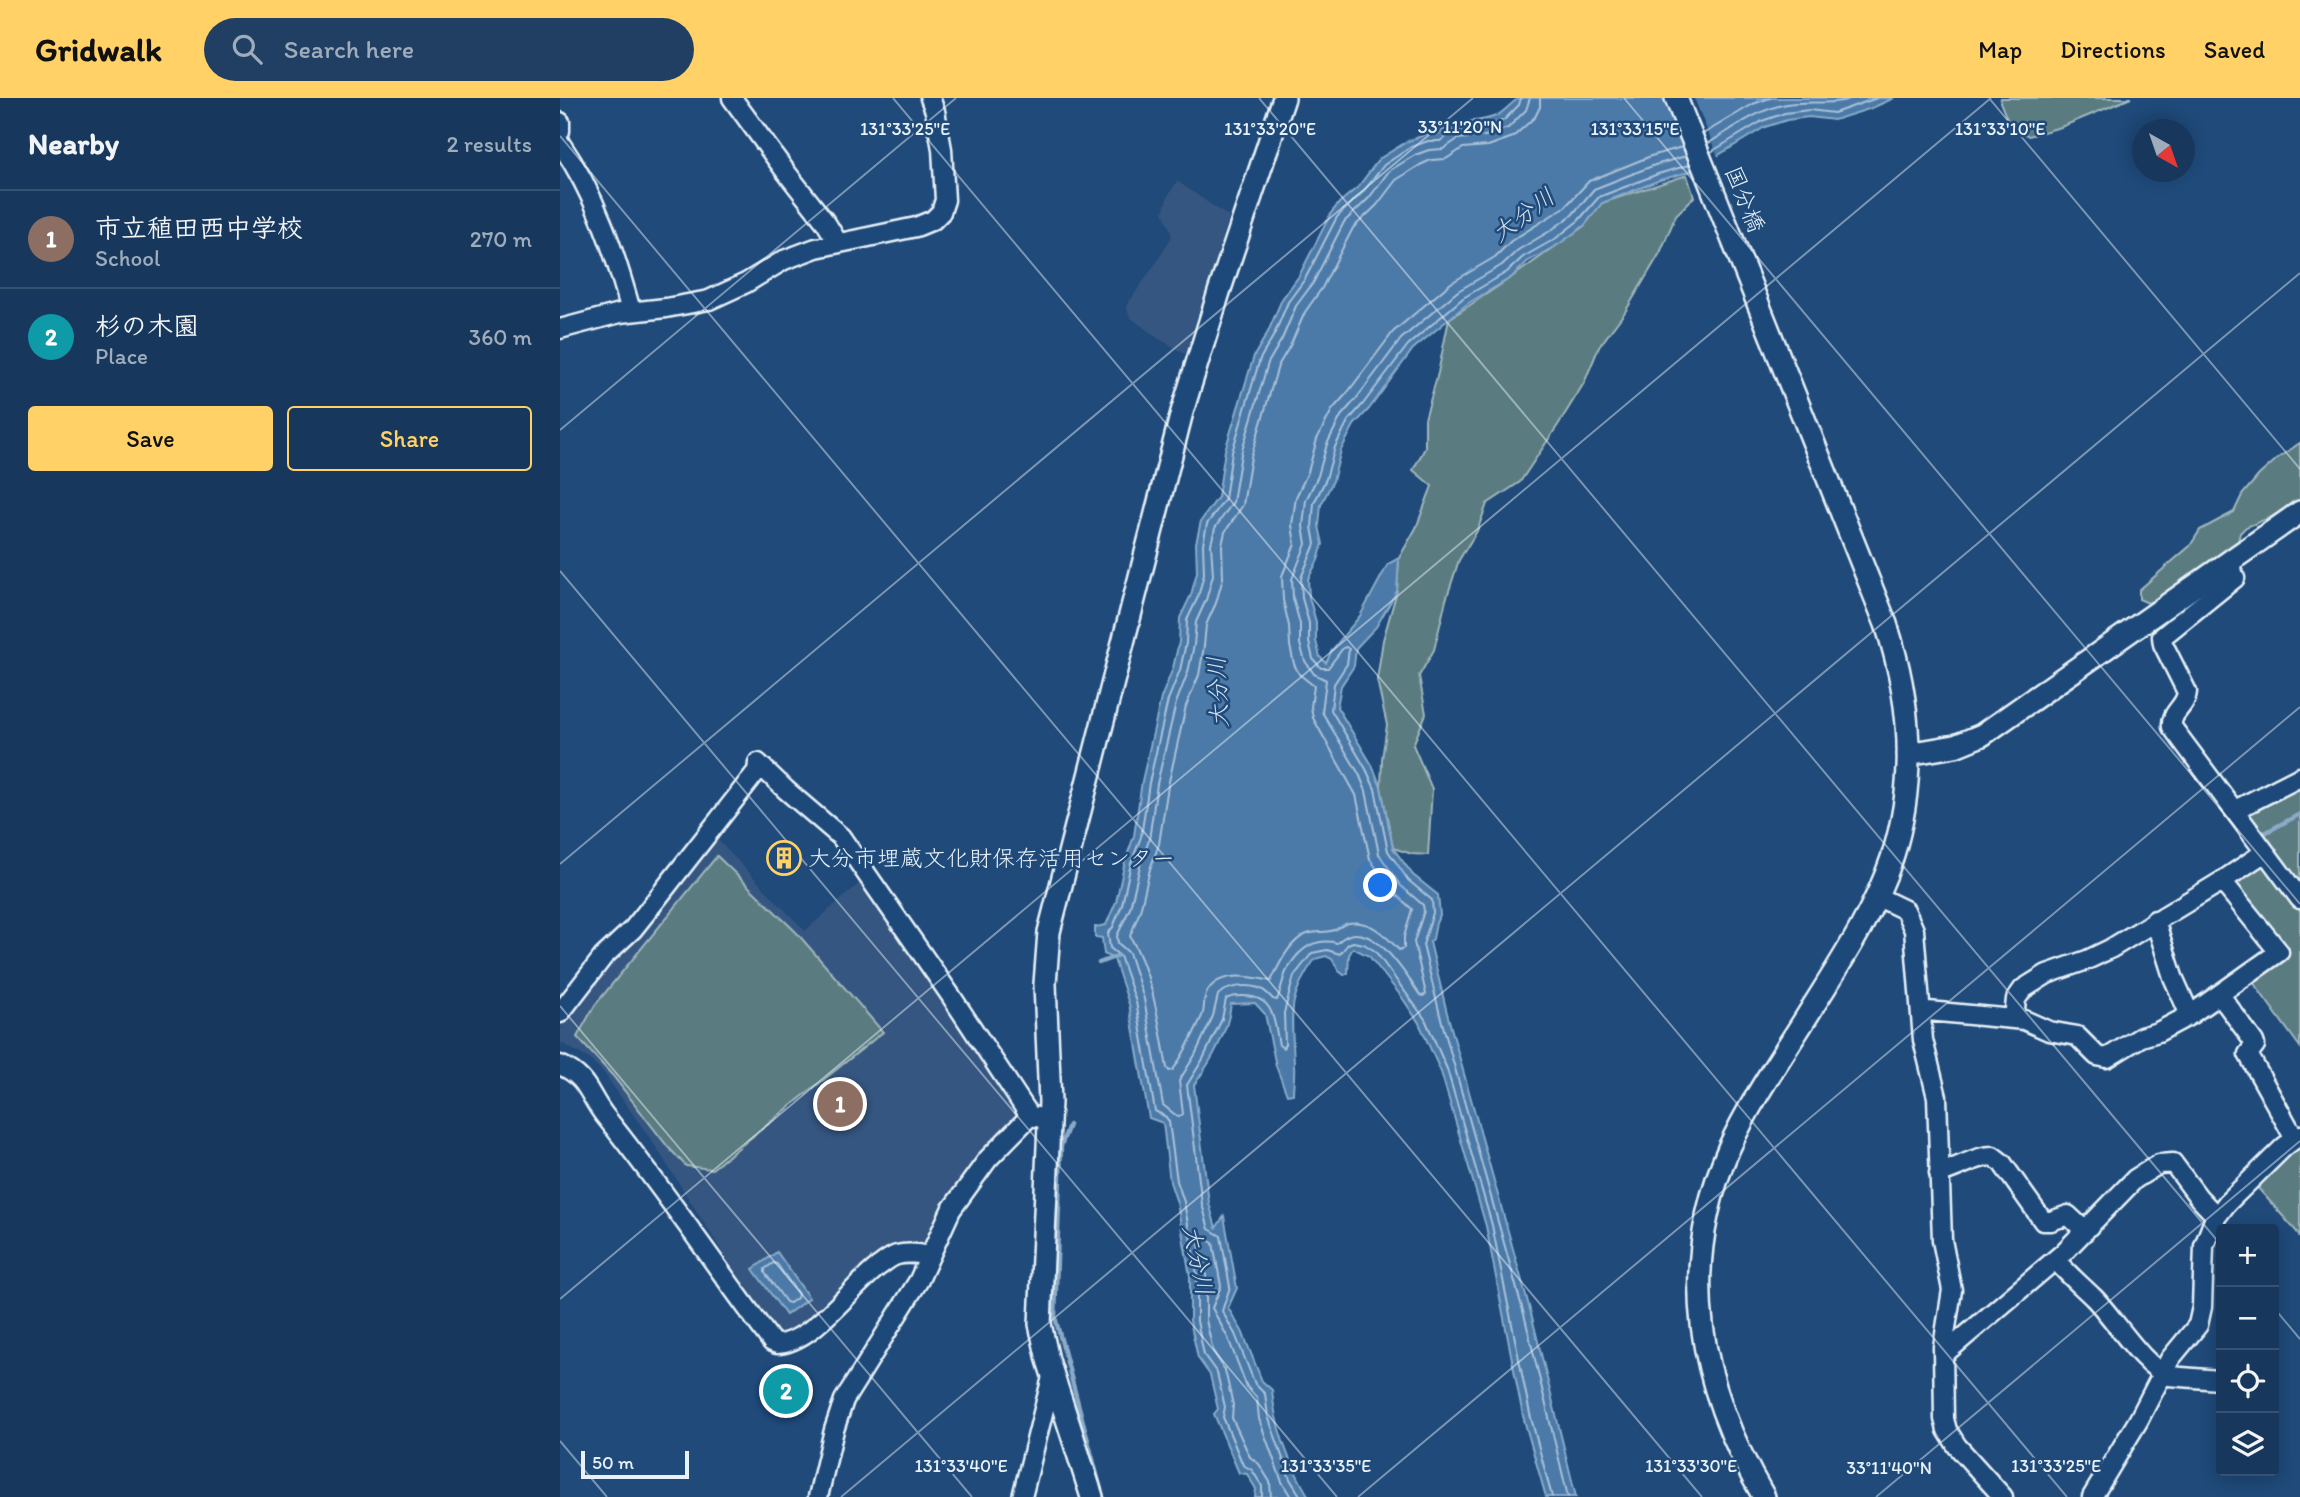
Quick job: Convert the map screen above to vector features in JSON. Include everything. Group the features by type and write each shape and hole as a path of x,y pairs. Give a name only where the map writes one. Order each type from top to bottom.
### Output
{"street":[{"path":"732,98 826,223 838,243"},
{"path":"560,329 631,311 709,300 746,283 784,260 816,248 925,225 941,212 945,200 944,167 930,98"},
{"path":"1092,1497 1042,1336 1040,1312 1040,1118 1050,1084 1045,984 1047,948 1052,918 1178,424 1284,98"},
{"name":"国分橋","path":"1676,98 1886,624 1902,685 1908,729 1907,787 1899,833 1876,896 1839,965 1741,1123 1721,1168 1706,1221 1700,1258 1699,1290 1704,1349 1726,1421 1742,1459 1764,1497"},
{"path":"560,122 560,131"},
{"path":"560,143 577,169 611,247 631,311"},
{"path":"1908,754 1955,746 1982,735 2300,512"},
{"path":"2228,562 2235,578 2165,633 2162,640 2187,692 2185,702 2172,716 2172,727 2300,899"},
{"path":"560,1013 603,957 645,915 757,771 758,763 841,837 951,996 1040,1118"},
{"path":"2235,810 2300,777"},
{"path":"2014,1018 2016,999 2023,989 2053,972 2102,953 2265,852"},
{"path":"1928,1011 2024,1020 2049,1031 2077,1036 2097,1056 2104,1058 2141,1037 2158,1032 2190,1015 2279,952 2222,881"},
{"path":"1876,896 1905,910 1914,930 1923,1040 1937,1097 1942,1240 1952,1290 1943,1356 1944,1417 1947,1430 1957,1446 2003,1497"},
{"path":"2155,920 2173,977 2190,1015"},
{"path":"2092,1497 2138,1421 2161,1374 2199,1322 2204,1247 2216,1216 2297,1137 2248,1054 2255,1042 2220,995"},
{"path":"560,1065 583,1079 598,1106 654,1177 772,1342 788,1342 820,1322 863,1280 893,1256 930,1256"},
{"path":"818,1497 844,1399 919,1280 945,1220 983,1166 1040,1118"},
{"path":"1939,1173 1982,1157 1993,1156 2002,1163 2043,1221 2068,1215 2085,1231"},
{"path":"1943,1356 2056,1259 2136,1179 2159,1164 2173,1163 2216,1216"},
{"path":"2056,1259 2071,1278 2094,1297 2161,1374 2216,1380"},
{"path":"1022,1497 1053,1373"}],"shaded area":[{"path":"1177,181 1229,217 1185,354 1130,317 1126,306 1171,238 1163,212"},
{"path":"713,835 805,931 862,881 938,989 1019,1114 979,1159 925,1250 894,1246 862,1270 800,1328 777,1338 654,1144 603,1072 591,1060 560,1042 564,1017"}],"green space":[{"path":"2001,98 2131,98 2061,127 2029,136 2009,124 2000,102"},
{"path":"1687,175 1694,197 1676,215 1660,253 1625,312 1599,347 1584,383 1520,482 1487,504 1477,531 1459,560 1434,650 1419,676 1426,714 1413,745 1432,789 1428,855 1412,854 1393,848 1381,787 1387,725 1377,680 1383,640 1397,591 1399,558 1416,528 1432,486 1413,470 1425,448 1425,419 1449,319 1584,226 1602,203"},
{"path":"2300,443 2300,501 2284,512 2246,527 2240,533 2237,545 2161,597 2148,603 2139,599 2139,590 2190,546 2200,530 2234,512 2242,495 2259,475"},
{"path":"2300,780 2300,888 2247,812"},
{"path":"717,856 796,932 883,1032 712,1169 686,1166 613,1076 577,1037 595,1005"},
{"path":"2263,856 2300,906 2300,1047 2250,978 2283,952 2226,881"},
{"path":"2300,1142 2300,1238 2257,1187 2264,1172"}],"water":[{"name":"大分川","path":"1519,98 1894,98 1834,120 1809,117 1765,127 1692,171 1660,180 1602,203 1584,226 1527,262 1512,277 1467,304 1413,349 1354,425 1341,450 1333,481 1321,505 1319,526 1323,544 1308,579 1309,597 1316,622 1316,641 1320,657 1326,663 1332,650 1360,616 1388,564 1399,558 1397,591 1376,627 1356,648 1354,666 1341,686 1337,707 1372,765 1381,787 1393,848 1413,875 1438,895 1440,915 1430,942 1447,1013 1532,1317 1576,1497 1546,1497 1523,1416 1486,1226 1441,1072 1419,1023 1401,996 1369,956 1353,948 1349,955 1348,973 1344,975 1332,959 1326,956 1315,959 1294,999 1293,1094 1287,1095 1276,1066 1265,1014 1255,1003 1231,1004 1217,1047 1194,1085 1209,1203 1216,1228 1224,1216 1237,1288 1228,1308 1242,1331 1262,1381 1272,1390 1284,1445 1309,1497 1255,1497 1256,1489 1247,1474 1239,1473 1214,1414 1218,1409 1210,1375 1198,1358 1190,1321 1190,1276 1177,1203 1170,1182 1163,1123 1149,1118 1129,1004 1114,959 1104,954 1102,938 1095,937 1095,927 1106,925 1116,902 1125,861 1134,836 1142,781 1161,698 1173,668 1179,642 1180,618 1191,595 1197,572 1196,543 1201,521 1218,497 1225,450 1254,356 1282,299 1299,276 1331,213 1358,187 1379,159 1408,141 1427,134 1438,134 1460,123 1496,116"},
{"path":"777,1252 809,1298 786,1315 753,1269"}],"pier":[{"path":"1666,98 1694,98 1719,159 1695,173"}],"waterway":[{"path":"2263,834 2300,814"},
{"path":"1099,963 1117,956"},
{"path":"1069,1125 1061,1146 1055,1317 1103,1497"}],"place":[{"name":"大分市埋蔵文化財保存活用センター","path":"784,858"},
{"name":"市立稙田西中学校","path":"840,1104"},
{"name":"杉の木園","path":"786,1391"}]}
